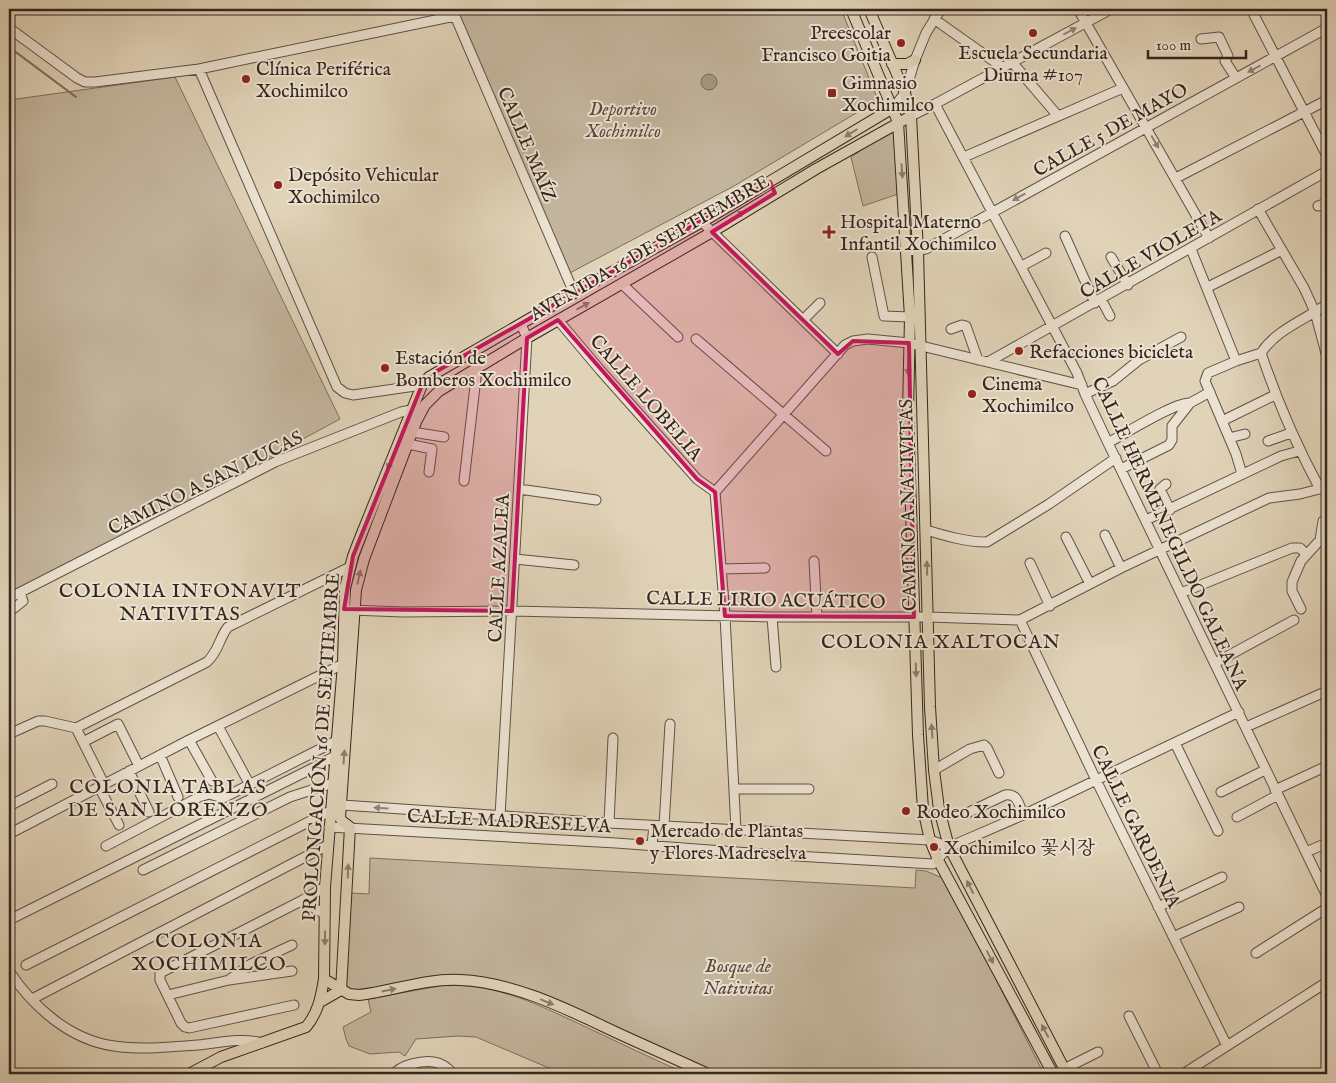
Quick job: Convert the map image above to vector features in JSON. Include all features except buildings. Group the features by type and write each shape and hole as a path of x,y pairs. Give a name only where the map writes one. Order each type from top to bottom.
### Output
{"main road":[{"name":"CAMINO A NATIVITAS","path":"851,9 898,122 910,317 908,412 918,735 923,809 930,840 938,860 1053,1074"},
{"name":"CAMINO A NATIVITAS","path":"869,9 905,94 911,116 918,251 930,707 934,770 939,809 949,847 1066,1072"},
{"path":"892,64 907,64 915,60"},
{"name":"AVENIDA 16 DE SEPTIEMBRE","path":"414,419 422,386 437,371 702,222 893,108"},
{"name":"AVENIDA 16 DE SEPTIEMBRE","path":"414,419 439,391 527,338 712,232 816,169 911,116"},
{"path":"810,158 816,169"},
{"path":"770,182 776,193"},
{"path":"904,202 916,202"},
{"name":"PROLONGACIÓN 16 DE SEPTIEMBRE","path":"189,1074 221,1057 306,1027 313,1019 320,1002 324,979 325,887 329,827 349,610 360,570 408,444 414,419"},
{"name":"PROLONGACIÓN 16 DE SEPTIEMBRE","path":"350,827 340,818 349,610 345,588 350,567 370,512 414,419"},
{"path":"342,990 350,827"},
{"path":"324,979 348,994 359,995 444,980 477,981 493,984 533,996 575,1013 708,1074"},
{"path":"320,1002 342,990"}],"street":[{"path":"893,108 905,94 915,60 926,33 941,9"},
{"path":"1078,9 1209,238"},
{"path":"911,116 1110,9"},
{"path":"1251,9 1327,156"},
{"path":"9,28 77,78 85,82 95,82 199,69 454,12"},
{"name":"CALLE MAÍZ","path":"454,12 574,293"},
{"path":"934,19 1002,67"},
{"name":"CALLE 5 DE MAYO","path":"907,251 926,250 1327,28"},
{"path":"1201,39 1220,37 1228,56 1226,61 1236,78"},
{"path":"1012,62 1058,116"},
{"path":"199,69 337,387 345,393 353,395 422,386"},
{"path":"964,157 1123,88"},
{"path":"1176,178 1327,100"},
{"name":"CALLE HERMENEGILDO GALEANA","path":"936,104 1077,372 1108,443 1327,896"},
{"name":"CALLE VIOLETA","path":"988,362 1327,171"},
{"path":"1318,206 1327,203"},
{"path":"1258,209 1316,312 1325,336 1327,358"},
{"path":"702,222 838,354"},
{"path":"1065,236 1098,301 1110,316"},
{"path":"1191,249 1208,287 1236,361"},
{"path":"1208,287 1282,250"},
{"path":"1022,266 1046,253"},
{"path":"872,257 884,316 910,317"},
{"path":"1111,257 1128,284"},
{"path":"622,284 678,337"},
{"path":"803,320 820,303"},
{"path":"1242,474 1205,377 1236,361 1261,353 1267,344 1278,334 1327,304"},
{"name":"CALLE LOBELIA","path":"558,320 600,370 698,479 715,492"},
{"name":"CALLE AZALEA","path":"500,816 527,338 520,324"},
{"path":"951,329 962,325 966,326 978,360"},
{"path":"1086,394 1113,381 1139,360 1181,337"},
{"path":"696,339 826,451"},
{"path":"736,830 725,616 715,492 845,345 853,341 868,339 909,343 1082,385"},
{"path":"1261,353 1275,395 1299,451 1324,488"},
{"path":"464,481 477,369"},
{"path":"1121,469 1169,445 1172,440 1172,426 1190,403 1210,392"},
{"path":"1222,421 1275,395"},
{"path":"1108,443 1178,406 1190,403"},
{"name":"CAMINO A SAN LUCAS","path":"9,598 275,462 401,412 414,419"},
{"path":"414,419 444,438"},
{"path":"1268,441 1291,433"},
{"path":"1229,438 1245,434"},
{"path":"408,444 432,449 429,472"},
{"path":"1146,520 1242,474 1282,456 1299,451"},
{"path":"926,530 950,538 987,542 1049,504 1116,458"},
{"path":"1166,484 1160,489 1170,510"},
{"name":"CALLE LIRIO ACUÁTICO","path":"349,610 404,612 512,611 772,617 928,617 1020,620 1121,568 1269,498 1300,494 1324,488"},
{"path":"519,489 596,500"},
{"path":"1302,609 1292,591 1292,582 1301,561 1320,540 1323,521"},
{"path":"1105,535 1121,568"},
{"path":"1066,537 1090,584"},
{"path":"1180,593 1292,548 1300,548 1306,554"},
{"path":"515,559 574,565"},
{"path":"814,561 817,617"},
{"path":"1030,563 1050,606"},
{"path":"9,734 38,721 76,728 207,662 213,657 228,627 350,567"},
{"path":"721,570 765,568"},
{"path":"9,612 23,601 20,593"},
{"path":"772,617 776,667"},
{"name":"CALLE GARDENIA","path":"1020,620 1096,780 1227,1046"},
{"path":"1216,663 1294,620"},
{"path":"9,834 189,740 343,664"},
{"path":"1246,727 1327,691"},
{"path":"938,860 949,847 1023,815 1239,712"},
{"path":"83,742 118,724 139,766"},
{"path":"664,826 670,724"},
{"path":"218,726 250,786"},
{"path":"76,728 119,825"},
{"path":"609,823 614,738"},
{"path":"189,740 212,781"},
{"path":"106,846 199,797 209,794 223,798 336,741"},
{"path":"1175,743 1218,830"},
{"path":"934,770 970,749 984,745 999,773"},
{"path":"160,755 178,797"},
{"path":"9,920 335,756"},
{"path":"1237,817 1327,766"},
{"path":"1221,792 1265,770"},
{"path":"129,771 149,812"},
{"path":"143,870 290,797 333,783"},
{"path":"9,806 52,784"},
{"path":"734,789 809,789"},
{"path":"965,814 1010,794 1015,798 1023,815"},
{"path":"26,965 342,805"},
{"name":"CALLE MADRESELVA","path":"342,805 654,826 930,840 949,847"},
{"path":"652,845 654,826"},
{"name":"CALLE MADRESELVA","path":"329,827 652,845 934,864 938,860"},
{"path":"1306,852 1327,843"},
{"path":"32,999 328,845"},
{"path":"1318,878 1327,874"},
{"path":"1158,907 1222,877"},
{"path":"294,1005 189,1028 181,1023 160,980 160,973 302,901 325,887"},
{"path":"302,901 325,914"},
{"path":"1173,937 1239,906"},
{"path":"1256,954 1327,908"},
{"path":"229,980 250,964 292,945"},
{"path":"168,995 229,980 292,970"},
{"path":"9,971 32,999 51,1017 74,1033 113,1046 146,1048 202,1045 243,1040 262,1044"},
{"path":"1182,1074 1327,982"},
{"path":"1129,1016 1158,1074"},
{"path":"1066,1072 1098,1052"},
{"path":"394,1074 404,1065 433,1061 448,1068 453,1074"}],"highlighted area":[{"path":"770,182 775,193 712,232 838,354 853,341 909,343 914,617 725,616 715,492 697,479 558,320 527,338 512,611 344,609 353,556 422,385 437,371"}],"green space":[{"name":"Deportivo Xochimilco","path":"456,9 841,9 878,100 734,186 568,274"},
{"path":"175,77 340,419 9,598 9,100"},
{"path":"896,127 898,194 863,206 851,157"},
{"name":"Bosque de Nativitas","path":"370,858 915,888 916,870 926,871 945,879 1044,1074 711,1074 485,978 357,992 346,988 345,985 351,893 369,894"},
{"path":"445,985 483,988 518,997 687,1074 563,1074 476,1037 458,1036 416,1039 405,1056 399,1052 370,1054 349,1046 343,1027 371,1012 368,999"}],"shaded area":[{"path":"706,74 712,74 717,79 715,88 706,90 701,85 701,79"}],"waterway":[{"path":"9,47 76,97"}],"place":[{"name":"Escuela Secundaria Diurna #107","path":"1033,33"},
{"name":"Preescolar Francisco Goitia","path":"901,43"},
{"name":"Clínica Periférica Xochimilco","path":"246,79"},
{"name":"Gimnasio Xochimilco","path":"832,93"},
{"name":"Depósito Vehicular Xochimilco","path":"278,185"},
{"name":"Hospital Materno Infantil Xochimilco","path":"829,232"},
{"name":"Refacciones bicicleta","path":"1019,351"},
{"name":"Estación de Bomberos Xochimilco","path":"385,368"},
{"name":"Cinema Xochimilco","path":"972,394"},
{"name":"Rodeo Xochimilco","path":"906,811"},
{"name":"Mercado de Plantas y Flores Madreselva","path":"640,841"},
{"name":"Xochimilco 꽃시장","path":"934,847"}],"district":[{"name":"COLONIA INFONAVIT NATIVITAS","path":"180,602"},
{"name":"COLONIA XALTOCAN","path":"941,641"},
{"name":"COLONIA TABLAS DE SAN LORENZO","path":"168,798"},
{"name":"COLONIA XOCHIMILCO","path":"209,952"}]}
